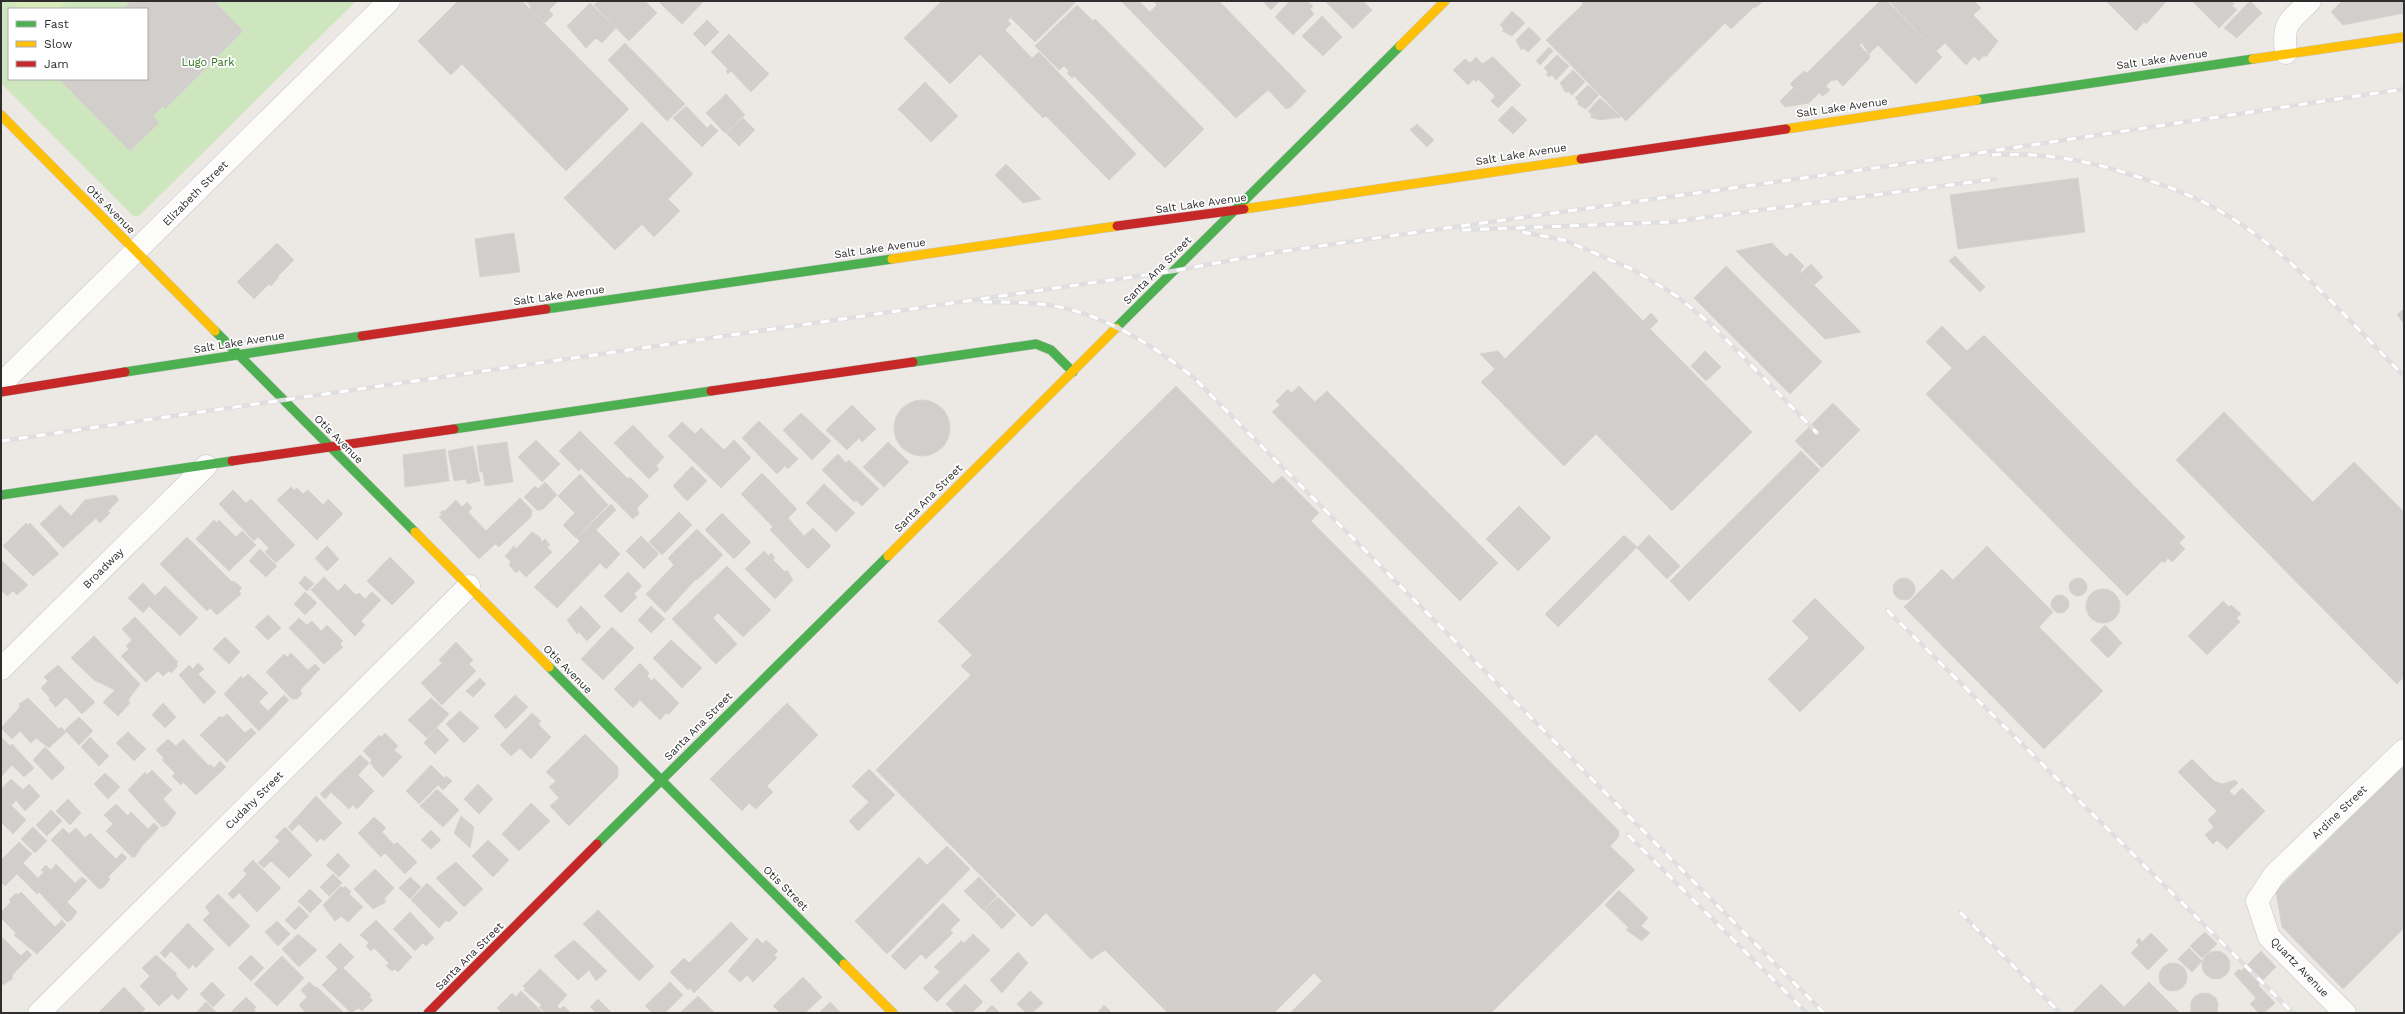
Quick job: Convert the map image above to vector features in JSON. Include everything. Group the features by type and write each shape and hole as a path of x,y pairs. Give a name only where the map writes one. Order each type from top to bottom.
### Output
{"street":[{"name":"Elizabeth Street","path":"1,384 389,1"},
{"name":"Santa Ana Street","path":"428,1013 661,779 1073,372 1232,211 1445,1"},
{"path":"2286,53 2283,34 2288,22 2310,1"},
{"name":"Salt Lake Avenue","path":"1,392 238,354 1088,230 1232,211 2286,53 2404,37"},
{"name":"Otis Avenue","path":"1,115 661,779"},
{"path":"1,495 1036,344 1051,350 1073,372"},
{"name":"Broadway","path":"1,670 206,466"},
{"name":"Cudahy Street","path":"39,1013 469,586"},
{"name":"Ardine Street","path":"2274,874 2404,750"},
{"name":"Otis Street","path":"661,779 893,1013"},
{"name":"Quartz Avenue","path":"2274,874 2257,901 2269,937 2345,1013"}],"green space":[{"name":"Lugo Park","path":"1,1 356,1 139,216 133,216 1,83"},
{"path":"12,1 67,1 60,8 19,8"}],"building":[{"path":"131,1 214,1 243,31 165,109 163,106 153,116 159,123 130,151 60,80 148,80 148,8 124,8"},
{"path":"458,1 522,1 524,3 451,75 418,41"},
{"path":"526,1 558,1 549,10 553,15 545,23 530,8 531,7"},
{"path":"598,1 645,1 657,13 629,41 594,5"},
{"path":"662,1 703,2 682,24 660,3"},
{"path":"942,1 988,1 1011,24 1005,30 1032,58 1039,52 1136,154 1109,180 1046,116 1043,118 980,54 950,84 904,38"},
{"path":"989,1 1027,1 1008,20"},
{"path":"1028,1 1072,1 1075,3 1035,42 1011,18"},
{"path":"1121,1 1139,1 1150,12 1157,5 1153,1 1219,1 1306,91 1291,107 1286,109 1268,90 1236,118"},
{"path":"1263,1 1280,1 1271,10"},
{"path":"1290,1 1307,1 1313,6 1310,9 1314,14 1293,35 1275,17"},
{"path":"1325,1 1363,1 1372,10 1353,29"},
{"path":"1581,1 1763,1 1755,8 1754,7 1731,29 1725,23 1626,121 1546,40 1583,4"},
{"path":"1880,1 1887,1 1942,57 1916,84 1878,45 1869,54 1862,43 1859,45 1870,56 1869,59 1843,86 1836,79 1834,81 1832,80 1826,86 1830,90 1823,96 1819,93 1809,103 1785,107 1780,101 1793,88 1798,92 1790,84 1804,71 1807,73"},
{"path":"1889,1 1974,1 1981,8 1973,15 1998,41 1986,57 1984,55 1979,61 1974,56 1966,65 1945,43 1936,51"},
{"path":"2106,1 2163,1 2165,3 2146,24 2144,22 2136,31"},
{"path":"2192,1 2232,1 2234,4 2232,6 2237,10 2219,28"},
{"path":"2250,1 2262,13 2237,38 2224,28"},
{"path":"2342,1 2404,1 2404,13 2343,25 2331,12"},
{"path":"524,3 629,109 566,171 462,64"},
{"path":"590,3 616,28 602,43 596,38 586,48 567,26"},
{"path":"1077,5 1093,21 1095,19 1204,129 1165,168 1074,76 1072,78 1067,73 1069,71 1064,66 1059,70 1035,46"},
{"path":"1512,11 1525,23 1512,36 1502,31 1504,29 1500,25"},
{"path":"1322,16 1342,37 1323,56 1302,36"},
{"path":"707,20 719,32 705,46 693,34"},
{"path":"1529,27 1541,39 1528,52 1523,48 1521,50 1516,40"},
{"path":"729,34 769,74 751,92 731,71 728,74 726,71 728,69 711,52"},
{"path":"625,43 685,104 667,121 608,60"},
{"path":"1549,47 1553,51 1540,65 1536,61"},
{"path":"1557,55 1569,66 1556,80 1552,75 1549,77 1546,74 1548,72 1544,68"},
{"path":"1476,57 1482,64 1493,57 1521,85 1498,108 1491,101 1495,96 1478,79 1476,82 1474,79 1468,85 1453,70 1465,59 1470,63"},
{"path":"1573,70 1585,82 1572,95 1568,91 1566,93 1560,83"},
{"path":"925,82 958,116 931,142 898,109"},
{"path":"1588,85 1599,95 1586,109 1577,104 1579,102 1575,98"},
{"path":"726,94 745,115 725,133 706,113"},
{"path":"1600,98 1621,117 1600,120 1590,117 1592,115 1588,111"},
{"path":"686,106 707,128 711,124 718,131 702,147 673,118"},
{"path":"1512,106 1527,120 1513,134 1498,120"},
{"path":"743,118 755,130 739,146 726,133"},
{"path":"642,122 693,174 668,199 680,211 654,237 642,224 615,250 564,198"},
{"path":"1417,124 1434,140 1427,147 1410,130"},
{"path":"1006,164 1041,199 1023,203 995,175"},
{"path":"2078,178 2085,232 1958,249 1950,195"},
{"path":"514,233 520,272 480,277 475,239"},
{"path":"277,243 294,260 278,276 279,277 271,286 269,284 254,299 237,282"},
{"path":"1772,243 1861,332 1825,339 1736,251"},
{"path":"1791,253 1804,266 1800,271 1786,257"},
{"path":"1955,256 1985,287 1980,292 1949,261"},
{"path":"1811,264 1823,277 1814,285 1801,273"},
{"path":"1726,266 1822,362 1790,394 1694,298"},
{"path":"1594,271 1643,321 1651,313 1658,321 1650,329 1752,432 1672,511 1596,434 1564,466 1481,382 1495,369 1480,354 1498,351 1505,359"},
{"path":"2404,308 2404,323 2397,315"},
{"path":"1942,326 1967,351 1984,335 2185,537 2179,543 2185,549 2172,562 2168,558 2164,563 2162,561 2127,596 1926,394 1952,368 1926,342"},
{"path":"1705,351 1721,367 1706,381 1691,366"},
{"path":"1176,386 1273,484 1282,476 1319,513 1311,521 1619,831 1618,838 1610,846 1635,870 1491,1013 1290,1013 1322,981 1314,973 1274,1013 1168,1013 1105,950 1091,959 1046,913 1032,927 876,770 971,675 961,666 972,655 938,621"},
{"path":"1299,386 1315,402 1327,391 1498,563 1460,601 1272,412 1280,405 1276,401 1288,389 1291,393"},
{"path":"922,400 933,402 942,408 948,417 950,428 948,439 942,448 933,454 922,456 911,454 902,448 896,439 894,428 896,417 902,408 911,402"},
{"path":"1833,403 1860,430 1822,468 1795,441"},
{"path":"852,405 876,429 862,442 859,438 847,450 826,430"},
{"path":"2224,412 2313,502 2354,462 2404,512 2404,677 2397,684 2176,460"},
{"path":"801,413 831,441 812,460 783,430"},
{"path":"759,421 798,459 788,469 785,466 777,474 742,438"},
{"path":"682,422 695,434 701,428 724,450 734,440 751,458 721,488 668,436"},
{"path":"633,425 664,457 656,466 659,469 649,479 614,443"},
{"path":"580,431 628,479 630,477 649,496 637,508 639,514 633,519 581,468 579,471 559,451"},
{"path":"536,440 560,464 542,482 518,457"},
{"path":"507,442 513,482 485,486 483,472 480,472 477,446"},
{"path":"888,442 909,462 884,487 863,467"},
{"path":"473,446 480,481 467,484 466,479 454,481 448,451"},
{"path":"445,449 449,481 405,487 403,455"},
{"path":"1801,451 1820,470 1689,601 1670,581"},
{"path":"838,454 846,463 849,460 879,489 862,506 856,500 854,502 822,470"},
{"path":"692,466 707,481 687,501 673,486"},
{"path":"762,473 797,509 788,518 804,536 813,528 831,546 808,569 770,530 773,527 741,494"},
{"path":"580,474 608,505 576,538 563,525 575,513 558,496"},
{"path":"545,482 557,495 542,510 541,509 538,511 524,497 535,486 538,489"},
{"path":"824,484 855,513 836,532 806,503"},
{"path":"291,487 294,490 297,488 303,494 308,490 323,505 328,499 343,514 317,540 277,500"},
{"path":"233,490 246,503 251,499 295,545 276,563 265,552 269,548 258,537 254,541 219,504"},
{"path":"115,495 119,500 108,511 110,513 100,523 96,518 63,548 40,524 60,505 71,516 85,500"},
{"path":"520,498 532,510 531,517 499,547 495,544 479,559 439,517 443,510 444,512 456,500 462,507 467,502 472,508 468,512 486,531"},
{"path":"611,504 616,510 596,530 620,554 606,569 600,563 557,608 534,587 580,541 577,538"},
{"path":"1519,506 1551,538 1518,571 1486,539"},
{"path":"679,512 692,525 662,555 649,542"},
{"path":"722,513 751,542 734,559 705,530"},
{"path":"214,520 217,523 219,520 236,537 242,531 256,545 229,571 196,539"},
{"path":"26,523 28,525 30,523 59,554 33,576 3,546"},
{"path":"697,529 723,555 697,580 696,579 665,613 646,594 674,565 668,558"},
{"path":"532,532 540,537 542,542 545,539 550,545 547,547 552,552 526,577 519,570 516,573 509,565 511,562 505,556 514,546 516,549"},
{"path":"1624,535 1637,547 1558,627 1545,614"},
{"path":"1649,535 1680,566 1667,579 1637,548"},
{"path":"641,536 659,554 644,569 626,551"},
{"path":"187,537 232,582 234,581 242,588 239,591 241,594 217,615 210,608 207,611 160,564"},
{"path":"327,546 339,559 327,571 315,558"},
{"path":"1987,546 2053,612 2039,627 2103,691 2044,749 1904,607 1942,569 1953,580"},
{"path":"260,549 277,566 266,577 249,561"},
{"path":"764,551 769,556 771,553 775,558 773,560 785,572 787,570 793,580 775,599 745,569"},
{"path":"390,557 415,582 392,605 367,581"},
{"path":"1,560 28,585 17,595 13,591 7,596 1,590"},
{"path":"727,566 771,610 743,637 718,613 713,618 737,644 716,664 672,619"},
{"path":"628,572 642,586 634,594 637,597 621,613 604,596"},
{"path":"305,576 314,584 307,591 299,583"},
{"path":"324,577 338,591 345,584 356,595 359,593 365,599 372,592 381,600 361,621 365,625 355,636 311,590"},
{"path":"1904,578 1912,581 1915,589 1912,597 1904,600 1896,597 1893,589 1896,581"},
{"path":"2074,578 2082,578 2087,583 2085,594 2082,596 2074,596 2069,591 2069,583"},
{"path":"143,583 155,596 165,586 198,618 180,636 149,606 143,613 128,598"},
{"path":"2103,589 2115,594 2120,606 2115,618 2103,623 2091,618 2086,606 2091,594"},
{"path":"305,592 317,603 305,615 294,604"},
{"path":"2056,595 2064,595 2069,600 2067,611 2064,613 2056,613 2051,608 2051,600"},
{"path":"1815,598 1865,648 1800,712 1768,679 1809,638 1792,621"},
{"path":"2223,601 2229,607 2231,605 2241,614 2236,618 2240,622 2207,655 2188,636"},
{"path":"581,606 601,627 587,641 579,632 577,634 567,620"},
{"path":"651,606 665,619 651,633 638,620"},
{"path":"268,615 281,628 268,640 255,627"},
{"path":"135,617 178,662 176,664 178,666 171,673 169,671 163,676 158,671 146,682 121,656 129,649 126,646 132,640 122,629"},
{"path":"299,618 307,625 312,621 321,631 327,625 343,641 340,644 343,647 324,664 289,628"},
{"path":"2105,625 2122,643 2108,658 2090,640"},
{"path":"612,627 634,648 603,680 581,659"},
{"path":"94,636 140,684 128,700 130,703 118,716 103,702 115,690 94,680 71,658"},
{"path":"225,637 240,652 229,664 213,649"},
{"path":"671,640 702,668 682,688 653,658"},
{"path":"456,642 473,660 469,664 476,671 442,705 421,683 442,663 439,660"},
{"path":"291,653 308,670 315,664 320,669 300,690 302,694 297,699 292,699 266,672 284,654 287,657"},
{"path":"198,663 204,669 198,674 216,692 204,704 179,675 189,665 193,669"},
{"path":"640,663 649,673 647,676 652,681 654,678 679,703 668,715 666,713 660,720 640,700 633,708 614,689"},
{"path":"58,665 95,702 82,714 66,697 55,708 49,700 50,698 41,688 48,681 44,677"},
{"path":"248,674 268,693 259,702 268,711 284,695 289,700 259,731 224,694 241,676 243,679"},
{"path":"480,678 486,684 473,697 466,691"},
{"path":"515,695 528,707 506,729 494,716"},
{"path":"28,698 59,729 61,727 66,732 49,748 36,738 31,743 20,731 12,739 1,728 20,707 19,704"},
{"path":"431,698 449,714 427,738 408,720"},
{"path":"163,703 176,717 165,728 152,715"},
{"path":"787,703 818,735 767,786 773,792 756,809 749,803 742,811 710,779"},
{"path":"460,711 479,728 464,743 446,724"},
{"path":"532,713 541,721 538,724 551,737 531,759 520,748 511,756 500,745"},
{"path":"227,714 245,733 251,728 256,733 227,762 200,735 220,716 222,718"},
{"path":"79,717 93,731 79,745 65,730"},
{"path":"437,728 449,740 435,754 424,743"},
{"path":"128,732 146,749 134,761 116,743"},
{"path":"385,733 398,746 394,750 402,757 383,777 370,762 372,760 363,751 379,735 381,737"},
{"path":"585,734 618,767 618,777 569,826 550,806 559,798 549,787 556,781 546,772"},
{"path":"1,737 10,746 12,744 34,768 24,777 12,765 1,777"},
{"path":"90,737 109,756 99,766 81,747"},
{"path":"168,739 176,746 183,739 209,766 210,764 214,768 220,761 226,767 196,795 183,782 181,785 172,776 175,773 162,760 164,758 156,750"},
{"path":"45,747 65,768 52,780 33,760"},
{"path":"360,755 369,763 358,775 374,791 357,809 353,805 349,809 331,792 325,799 320,794"},
{"path":"2192,759 2214,781 2222,784 2235,780 2238,783 2229,791 2234,796 2242,788 2265,811 2227,849 2217,840 2213,844 2205,835 2214,827 2208,820 2217,811 2178,772"},
{"path":"431,765 444,778 446,776 452,781 443,790 438,785 419,804 406,791"},
{"path":"2404,765 2404,928 2343,989 2282,927 2276,891"},
{"path":"869,769 895,795 858,831 849,821 869,802 852,786"},
{"path":"152,770 172,790 163,799 176,813 167,825 162,827 128,790 145,772 147,775"},
{"path":"105,773 120,787 108,799 94,784"},
{"path":"11,779 23,790 29,784 40,796 25,811 16,800 12,805 1,794 1,789"},
{"path":"478,784 493,799 479,814 464,799"},
{"path":"437,789 459,810 443,827 420,806"},
{"path":"1,795 26,820 13,834 1,822"},
{"path":"316,796 342,823 324,841 321,838 317,842 299,824 292,831 288,827"},
{"path":"68,799 81,813 70,825 56,811"},
{"path":"531,803 550,821 519,851 502,834"},
{"path":"116,804 128,816 131,812 148,829 154,823 159,828 142,846 135,857 132,857 106,831 113,824 104,815"},
{"path":"51,810 62,821 47,836 36,825"},
{"path":"461,816 474,827 470,848 454,833"},
{"path":"374,817 386,828 382,832 394,845 397,842 417,862 405,874 385,853 381,857 358,833"},
{"path":"33,827 47,841 35,853 21,839"},
{"path":"285,827 312,855 289,878 271,861 264,868 258,863 280,841 275,837"},
{"path":"63,828 69,834 76,828 85,838 90,833 116,859 122,853 127,858 108,877 110,879 104,887 99,889 51,840"},
{"path":"431,830 441,840 431,849 421,840"},
{"path":"488,840 509,860 493,877 472,856"},
{"path":"19,842 32,854 23,863 38,878 44,872 41,870 46,865 51,870 56,864 75,883 82,877 87,881 67,902 77,912 71,920 67,922 39,892 37,894 17,874 5,886 1,882 1,860"},
{"path":"947,846 970,869 887,954 855,921 919,857 927,865"},
{"path":"338,853 350,866 339,877 326,865"},
{"path":"253,860 281,888 257,912 239,893 233,899 228,894 247,874 243,870"},
{"path":"456,862 483,889 464,907 436,878"},
{"path":"375,869 394,888 384,899 386,902 373,909 354,889"},
{"path":"333,874 342,883 329,896 320,887"},
{"path":"410,877 421,887 410,899 399,888"},
{"path":"979,877 997,896 983,910 964,891"},
{"path":"427,883 458,913 449,922 446,920 439,928 411,900"},
{"path":"341,886 343,888 345,886 351,892 349,894 363,907 348,922 341,916 335,921 323,905"},
{"path":"310,889 322,901 310,913 298,901"},
{"path":"1619,890 1648,918 1641,926 1650,933 1642,941 1626,930 1629,928 1605,905"},
{"path":"21,892 55,927 62,920 66,925 37,954 14,935 16,933 1,918 1,912 11,902 9,900 16,893 18,895"},
{"path":"218,894 250,926 229,947 203,920 210,913 205,907"},
{"path":"998,897 1016,915 1002,929 984,910"},
{"path":"943,903 960,920 950,930 953,933 926,959 921,954 905,970 891,956"},
{"path":"299,906 309,916 295,930 285,920"},
{"path":"598,910 654,966 639,981 583,924"},
{"path":"410,912 434,938 426,946 423,943 415,951 393,929"},
{"path":"376,920 412,957 398,972 395,969 392,971 386,966 389,963 374,948 371,951 366,946 369,943 360,935"},
{"path":"277,921 290,934 278,946 265,932"},
{"path":"731,922 748,939 694,993 690,988 688,990 670,972 684,958 689,963"},
{"path":"188,923 214,949 196,968 193,964 189,969 171,951 165,958 160,953"},
{"path":"2205,932 2217,944 2202,958 2190,946"},
{"path":"2151,933 2168,950 2148,970 2131,953 2139,945 2136,942 2139,938 2142,942"},
{"path":"298,934 317,950 299,967 282,949"},
{"path":"973,934 990,950 937,1002 923,988 940,972 934,967 961,941 964,943"},
{"path":"3,938 21,956 27,950 32,955 13,974 12,979 3,985 1,983 1,940"},
{"path":"757,938 763,944 766,940 778,951 774,955 777,958 753,982 747,975 740,982 728,971"},
{"path":"574,940 607,971 596,981 589,970 578,980 554,956"},
{"path":"340,943 354,957 343,968 371,995 369,997 373,1000 362,1011 358,1008 351,1013 322,985 338,969 326,957"},
{"path":"2189,948 2202,961 2192,972 2178,959"},
{"path":"2216,951 2226,955 2230,965 2226,975 2216,979 2206,975 2202,965 2206,955"},
{"path":"2261,951 2276,967 2258,985 2275,1003 2264,1013 2259,1013 2250,1004 2256,998 2234,974 2239,969 2241,971"},
{"path":"1018,952 1028,963 1002,993 990,980"},
{"path":"156,955 177,974 175,975 188,989 178,1000 172,994 159,1006 140,986 150,976 142,968"},
{"path":"251,955 264,968 251,981 238,968"},
{"path":"282,956 304,978 277,1006 254,984"},
{"path":"2173,963 2183,967 2187,977 2183,987 2173,991 2163,987 2159,977 2163,967"},
{"path":"540,969 567,995 557,1006 560,1009 564,1006 571,1013 545,1013 539,1007 542,1005 524,990 526,989 523,986"},
{"path":"803,977 822,997 805,1013 780,1013 773,1006"},
{"path":"212,982 225,995 213,1007 200,994"},
{"path":"309,982 316,988 317,987 344,1013 306,1013 299,1005 307,997 301,990"},
{"path":"670,982 683,995 665,1013 653,1013 645,1006"},
{"path":"2149,982 2180,1013 2073,1012 2101,984 2124,1007"},
{"path":"965,984 983,1002 972,1013 955,1013 946,1004"},
{"path":"124,987 145,1009 141,1013 102,1013 100,1011"},
{"path":"521,991 543,1013 502,1013 497,1008 512,993 516,997"},
{"path":"1030,991 1043,1003 1032,1013 1026,1013 1017,1004"},
{"path":"2202,993 2210,994 2216,998 2218,1005 2217,1013 2191,1013 2191,1002 2195,996"},
{"path":"698,996 715,1013 680,1013"},
{"path":"246,997 256,1007 254,1010 257,1013 230,1013"},
{"path":"598,999 612,1013 596,1013 590,1007"},
{"path":"206,1002 217,1013 196,1013"},
{"path":"830,1002 841,1013 819,1013"},
{"path":"992,1005 1000,1013 984,1013"},
{"path":"1104,1005 1110,1011 1109,1013 1097,1013"}],"railway":[{"path":"1,441 1173,271 1277,252 1945,158 2404,89"},
{"path":"1992,155 2010,154 2045,156 2081,161 2161,185 2209,205 2237,221 2288,261 2336,306 2404,376"},
{"path":"1462,230 1671,222 1995,179"},
{"path":"1522,232 1564,240 1632,269 1678,297 1713,326 1817,433"},
{"path":"983,302 1048,305 1088,315 1144,342 1178,365 1194,378 1824,1013"},
{"path":"1887,610 2293,1013"},
{"path":"1628,835 1807,1013"},
{"path":"1960,912 2060,1013"}],"traffic: fast":[{"path":"1116,328 1400,46"},
{"path":"1977,100 2253,59"},
{"path":"546,309 892,259"},
{"path":"215,331 415,532"},
{"path":"125,372 362,336"},
{"path":"913,362 1036,344 1051,350 1073,372"},
{"path":"454,429 711,391"},
{"path":"1,495 232,461"},
{"path":"597,844 888,556"},
{"path":"549,667 844,964"}],"traffic: slow":[{"path":"1400,46 1445,1"},
{"path":"2253,59 2404,37"},
{"path":"1786,129 1977,100"},
{"path":"1,115 215,331"},
{"path":"1244,209 1581,159"},
{"path":"892,259 1117,226"},
{"path":"888,556 1116,328"},
{"path":"415,532 549,667"},
{"path":"844,964 893,1013"}],"traffic: jam":[{"path":"1581,159 1786,129"},
{"path":"1117,226 1244,209"},
{"path":"362,336 546,309"},
{"path":"711,391 913,362"},
{"path":"1,392 125,372"},
{"path":"232,461 454,429"},
{"path":"428,1013 597,844"}]}
